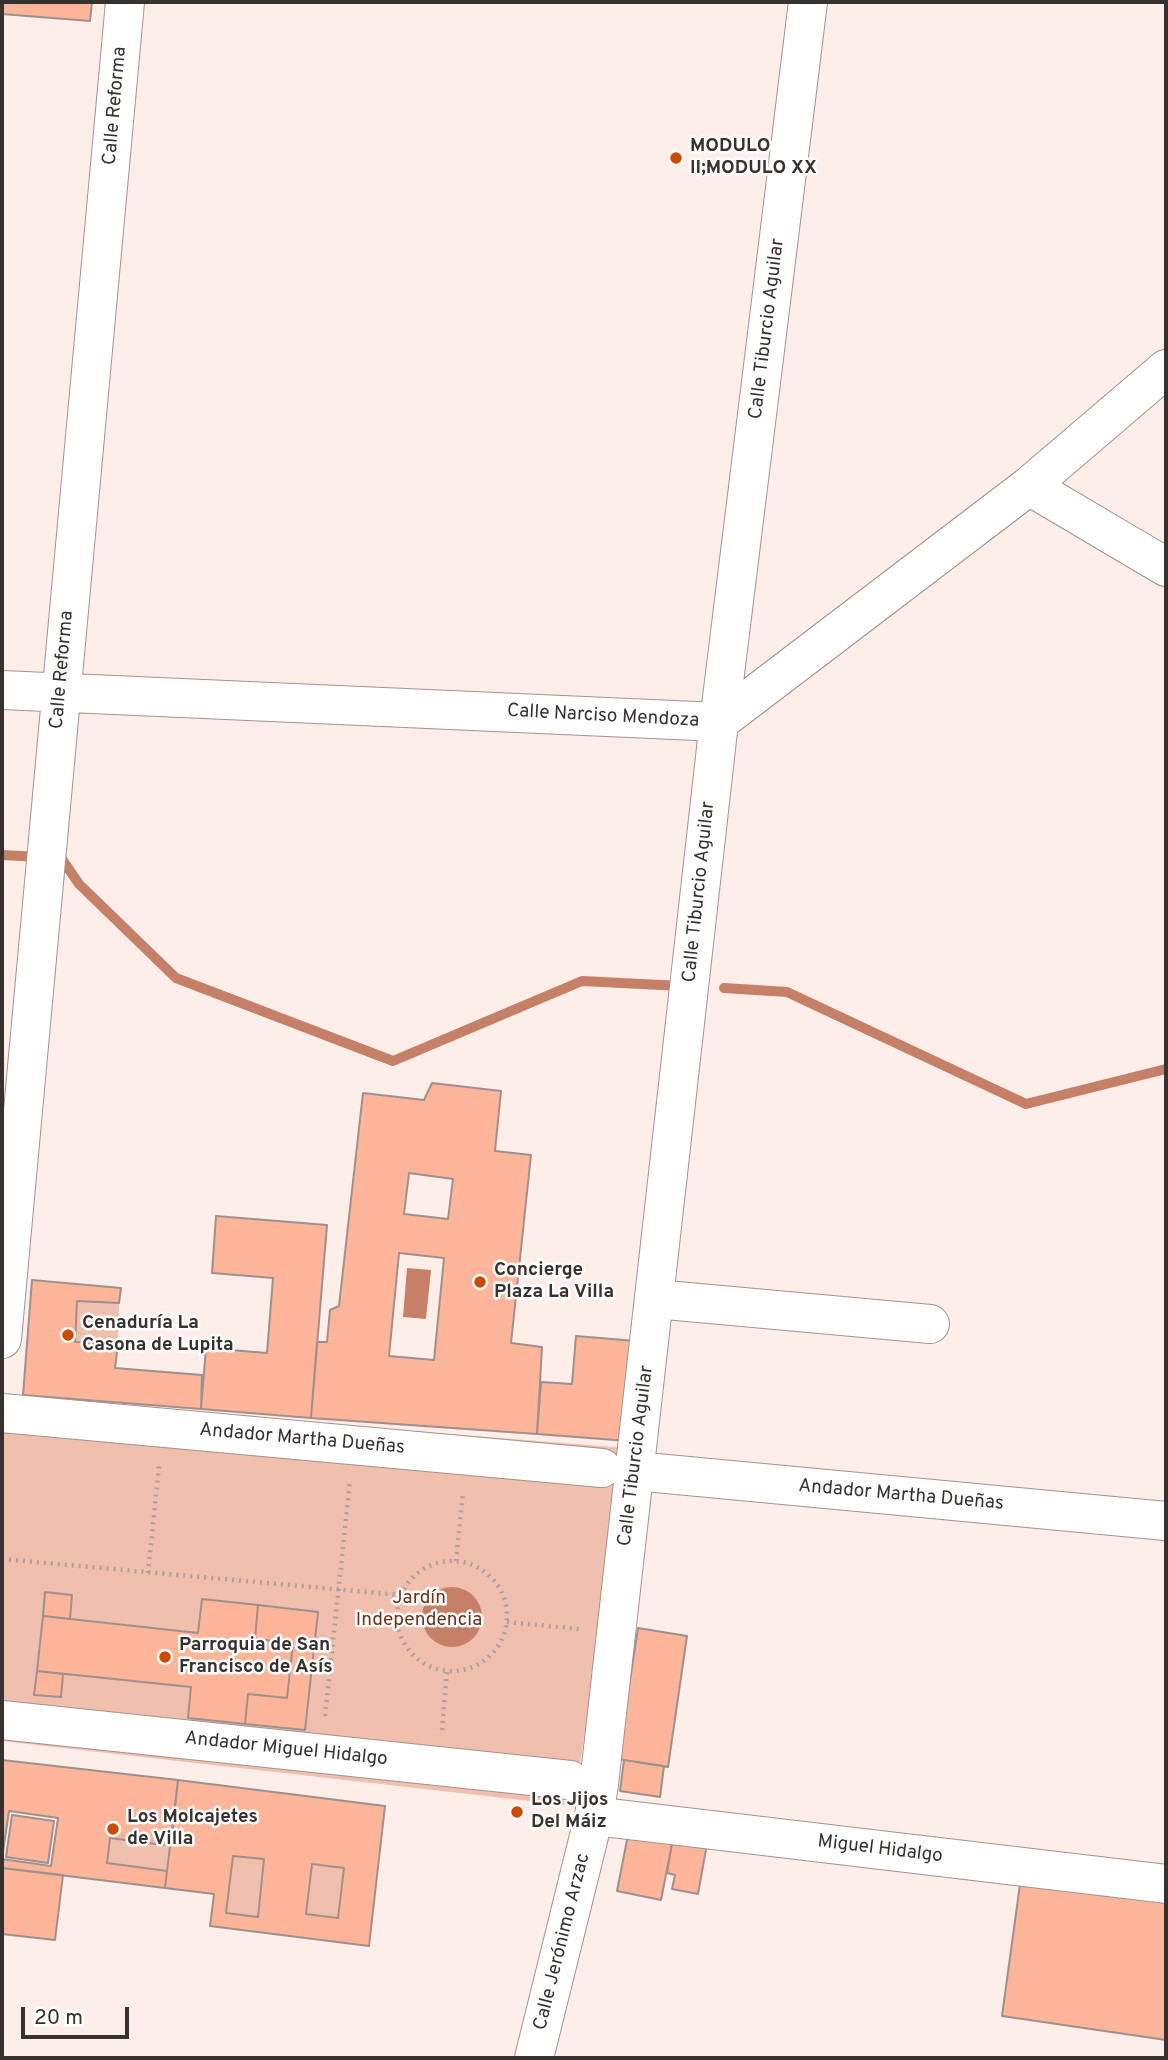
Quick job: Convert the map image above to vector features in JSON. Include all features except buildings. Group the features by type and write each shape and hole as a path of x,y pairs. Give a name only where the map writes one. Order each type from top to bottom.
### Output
{"street":[{"name":"Calle Reforma","path":"2,1339 125,2"},
{"name":"Calle Tiburcio Aguilar","path":"588,1793 618,1469 655,1299 719,722 808,2"},
{"name":"Calle Narciso Mendoza","path":"2,690 719,722 1030,486 1166,369"},
{"path":"1030,486 1166,567"},
{"path":"655,1299 930,1324"},
{"name":"Andador Martha Dueñas","path":"2,1413 1166,1521"},
{"name":"Andador Miguel Hidalgo","path":"2,1720 439,1765 588,1793"},
{"name":"Miguel Hidalgo","path":"588,1793 1166,1884"},
{"name":"Calle Jerónimo Arzac","path":"534,2058 588,1793"}],"path":[{"path":"148,1573 163,1427"},
{"path":"321,1754 354,1445"},
{"path":"456,1561 467,1455"},
{"path":"2,1559 400,1595"},
{"path":"456,1561 472,1564 488,1573 499,1587 506,1603 507,1622 502,1640 491,1656 476,1667 458,1672 439,1671 421,1663 407,1650 399,1633 396,1614 400,1595 409,1580 422,1569 438,1562 456,1561"},
{"path":"507,1622 585,1629"},
{"path":"439,1765 447,1671"}],"green space":[{"path":"77,1301 119,1303 118,1344 75,1342"},
{"name":"Jardín Independencia","path":"2,1399 626,1448 574,1806 2,1741"},
{"path":"110,1838 171,1846 167,1871 107,1863"},
{"path":"233,1856 264,1859 258,1917 226,1913"},
{"path":"312,1864 344,1868 338,1918 306,1914"}],"shaded area":[{"path":"407,1268 431,1270 426,1319 403,1317"},
{"path":"452,1587 473,1596 482,1617 473,1638 452,1647 431,1638 422,1617 431,1596"}],"waterway":[{"path":"2,855 39,857"},
{"path":"55,858 62,859 79,884 176,978 393,1061 582,981 681,986"},
{"path":"724,988 787,992 1026,1104 1166,1069"}],"place":[{"name":"MODULO II;MODULO XX","path":"676,158"},
{"name":"Concierge Plaza La Villa","path":"480,1282"},
{"name":"Cenaduría La Casona de Lupita","path":"68,1335"},
{"name":"Parroquia de San Francisco de Asís","path":"165,1657"},
{"name":"Los Jijos Del Máiz","path":"517,1812"},
{"name":"Los Molcajetes de Villa","path":"113,1829"}]}
